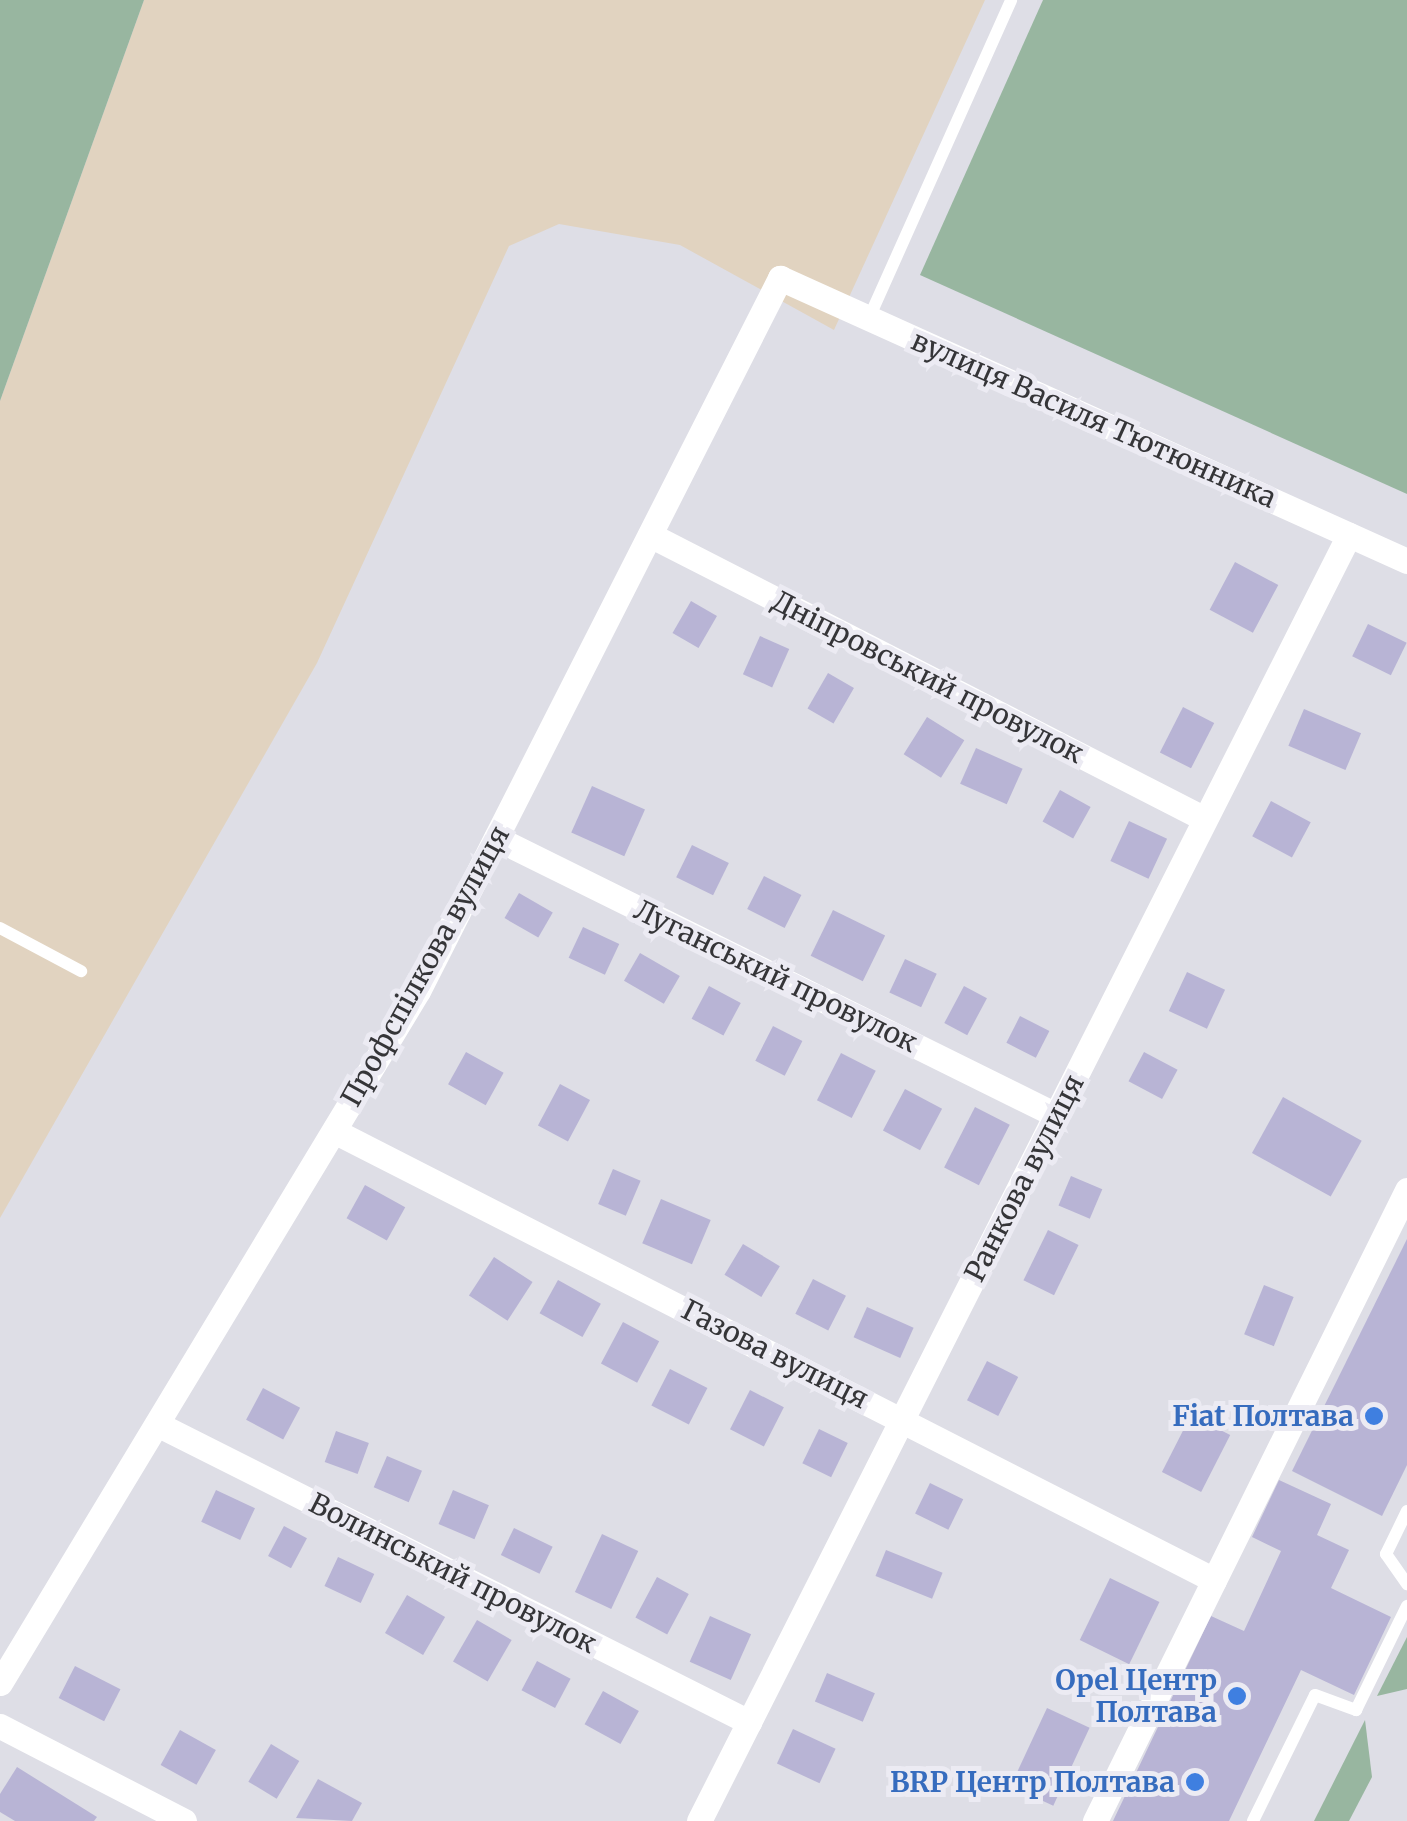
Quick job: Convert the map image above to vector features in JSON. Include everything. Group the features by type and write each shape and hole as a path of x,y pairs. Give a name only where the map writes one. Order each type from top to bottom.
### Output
{"street":[{"name":"вулиця Василя Тютюнника","path":"780,278 1407,561"},
{"name":"Профспілкова вулиця","path":"0,1683 418,991 780,278"},
{"name":"Ранкова вулиця","path":"698,1821 1349,535"},
{"name":"Дніпровський провулок","path":"650,536 1205,819"},
{"name":"Луганський провулок","path":"496,838 1056,1115"},
{"name":"Газова вулиця","path":"334,1131 1214,1580"},
{"path":"1094,1821 1407,1190"},
{"name":"Волинський провулок","path":"156,1424 748,1722"},
{"path":"0,1726 184,1821"}],"lane":[{"path":"868,318 1010,0"},
{"path":"0,928 82,972"},
{"path":"1407,1511 1386,1554 1407,1584"},
{"path":"1253,1821 1315,1695 1356,1710 1407,1606"}],"shaded area":[{"path":"144,0 985,0 834,330 680,245 559,224 509,246 317,663 0,1218 0,401"}],"green space":[{"path":"0,0 144,0 0,401"},
{"path":"1043,0 1407,0 1407,494 920,275"},
{"path":"1407,1637 1407,1689 1377,1696"},
{"path":"1365,1720 1372,1777 1349,1821 1314,1821"}],"building":[{"path":"1235,562 1278,585 1253,633 1210,610"},
{"path":"691,601 717,616 698,648 672,633"},
{"path":"1368,624 1407,643 1391,675 1352,656"},
{"path":"760,636 789,649 772,687 743,674"},
{"path":"828,673 854,688 833,724 808,709"},
{"path":"1183,707 1214,723 1191,768 1160,752"},
{"path":"1304,709 1361,733 1345,770 1288,746"},
{"path":"927,717 964,740 941,778 904,754"},
{"path":"976,748 1023,769 1007,804 960,784"},
{"path":"592,786 645,810 624,856 571,833"},
{"path":"1060,790 1091,807 1073,838 1043,821"},
{"path":"1271,801 1311,822 1292,857 1252,836"},
{"path":"1129,821 1167,839 1148,879 1110,861"},
{"path":"692,845 729,863 713,895 676,877"},
{"path":"764,876 801,895 785,928 747,909"},
{"path":"519,893 553,912 538,938 504,918"},
{"path":"833,910 885,935 863,981 811,956"},
{"path":"583,927 619,944 605,975 569,958"},
{"path":"640,953 680,976 664,1004 624,981"},
{"path":"905,959 937,974 921,1007 889,993"},
{"path":"1187,972 1225,990 1207,1029 1169,1011"},
{"path":"709,986 741,1003 723,1036 692,1019"},
{"path":"964,986 987,998 967,1035 944,1023"},
{"path":"1020,1016 1049,1031 1036,1058 1006,1043"},
{"path":"773,1026 802,1041 785,1076 755,1061"},
{"path":"466,1052 504,1073 486,1105 448,1084"},
{"path":"1144,1052 1178,1070 1162,1099 1129,1081"},
{"path":"841,1053 876,1071 852,1118 817,1100"},
{"path":"560,1084 590,1100 568,1141 538,1125"},
{"path":"905,1089 942,1109 920,1150 883,1130"},
{"path":"1283,1097 1362,1141 1331,1197 1252,1153"},
{"path":"975,1107 1010,1125 979,1185 944,1168"},
{"path":"613,1169 641,1181 626,1216 598,1204"},
{"path":"1071,1176 1102,1189 1090,1219 1058,1205"},
{"path":"365,1185 405,1207 387,1241 347,1218"},
{"path":"661,1199 711,1220 692,1264 642,1243"},
{"path":"1048,1230 1079,1245 1054,1295 1023,1280"},
{"path":"1407,1239 1407,1465 1382,1516 1292,1471"},
{"path":"743,1244 780,1266 761,1297 724,1275"},
{"path":"494,1257 533,1282 508,1321 469,1296"},
{"path":"813,1279 846,1296 828,1331 795,1314"},
{"path":"558,1280 601,1304 582,1337 540,1313"},
{"path":"1264,1285 1294,1297 1274,1346 1244,1334"},
{"path":"867,1307 914,1328 900,1358 854,1337"},
{"path":"623,1322 659,1341 637,1383 601,1363"},
{"path":"987,1361 1018,1377 998,1416 967,1400"},
{"path":"670,1369 707,1388 689,1425 651,1406"},
{"path":"263,1388 300,1408 283,1440 246,1420"},
{"path":"750,1390 784,1407 764,1446 730,1429"},
{"path":"1191,1415 1230,1435 1201,1492 1162,1472"},
{"path":"819,1429 848,1443 831,1477 802,1463"},
{"path":"336,1431 369,1443 358,1474 325,1462"},
{"path":"387,1456 422,1471 409,1502 374,1487"},
{"path":"1279,1480 1331,1504 1317,1535 1349,1550 1331,1588 1391,1617 1354,1695 1301,1670 1229,1821 1113,1821 1211,1616 1244,1631 1281,1551 1252,1537"},
{"path":"930,1483 963,1499 948,1530 915,1514"},
{"path":"216,1490 255,1508 240,1540 201,1522"},
{"path":"453,1490 489,1505 474,1539 439,1524"},
{"path":"284,1526 307,1538 291,1568 268,1556"},
{"path":"514,1528 553,1547 539,1574 501,1555"},
{"path":"602,1534 638,1551 611,1609 575,1592"},
{"path":"886,1550 943,1573 932,1599 876,1576"},
{"path":"338,1557 374,1574 361,1603 324,1586"},
{"path":"657,1577 689,1594 667,1635 635,1618"},
{"path":"1110,1578 1159,1602 1129,1664 1080,1640"},
{"path":"407,1595 445,1617 423,1655 385,1633"},
{"path":"710,1616 751,1634 731,1680 690,1662"},
{"path":"477,1620 512,1640 488,1682 453,1662"},
{"path":"537,1661 571,1679 555,1708 522,1690"},
{"path":"75,1666 120,1689 104,1721 59,1698"},
{"path":"827,1673 875,1693 863,1722 815,1702"},
{"path":"603,1691 639,1711 620,1744 585,1724"},
{"path":"1047,1708 1090,1728 1053,1806 1011,1786"},
{"path":"793,1729 836,1749 820,1783 777,1763"},
{"path":"180,1730 216,1750 196,1785 161,1765"},
{"path":"271,1744 299,1761 277,1799 248,1782"},
{"path":"17,1767 97,1817 94,1821 15,1821 0,1812 0,1794"},
{"path":"318,1779 362,1803 352,1821 296,1818"}],"place":[{"name":"Fiat Полтава","path":"1374,1416"},
{"name":"Opel Центр Полтава","path":"1237,1696"},
{"name":"BRP Центр Полтава","path":"1195,1782"}]}
